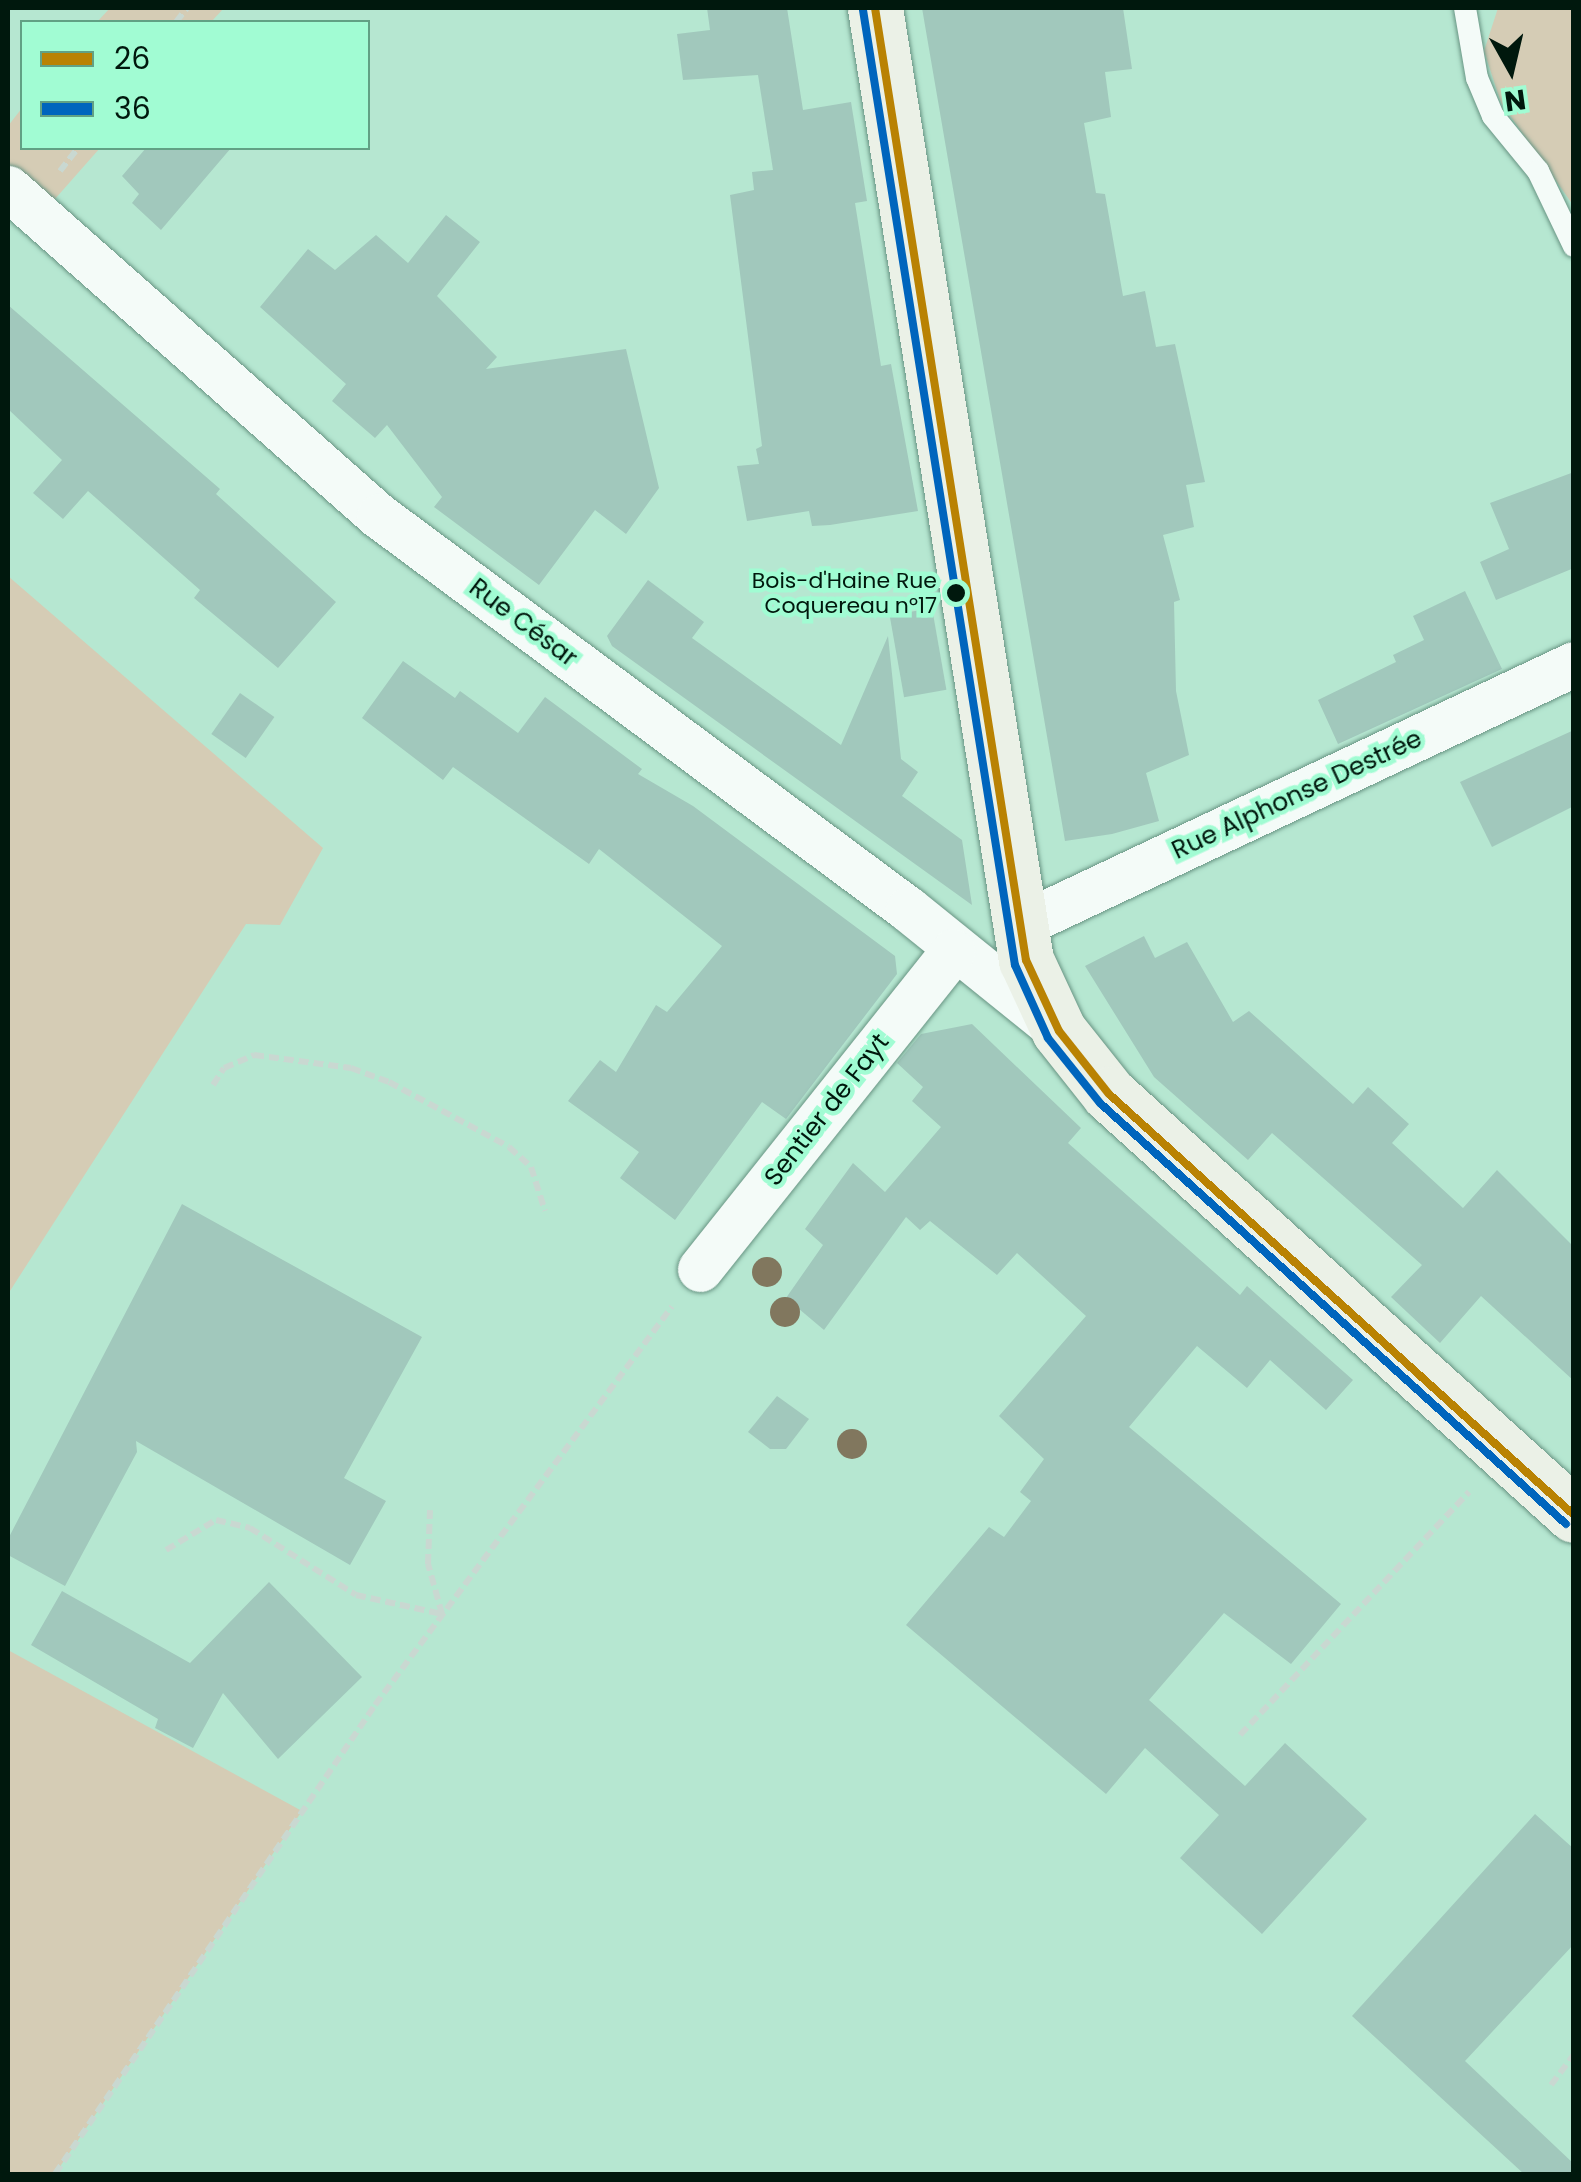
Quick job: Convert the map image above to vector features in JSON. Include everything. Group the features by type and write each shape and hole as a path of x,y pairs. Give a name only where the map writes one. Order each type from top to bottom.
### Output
{"street":[{"path":"875,8 1023,942 1059,1032 1109,1094 1574,1515"},
{"name":"Rue César","path":"8,188 379,516 908,909 953,951 1059,1032"},
{"name":"Rue Alphonse Destrée","path":"1023,942 1574,664"},
{"name":"Sentier de Fayt","path":"700,1269 953,951"}],"lane":[{"path":"1465,8 1477,78 1493,116 1538,171 1574,246"}],"path":[{"path":"212,1085 224,1068 254,1055 351,1068 389,1082 509,1147 531,1167 545,1211"},
{"path":"55,2174 442,1614 700,1269"},
{"path":"1240,1735 1505,1453"},
{"path":"430,1510 428,1564 442,1614"},
{"path":"166,1550 216,1520 250,1528 356,1595 442,1614"},
{"path":"1551,2085 1574,2054"}],"shaded area":[{"path":"110,8 224,8 213,20 99,20"},
{"path":"1498,8 1573,8 1573,205 1501,103 1484,51"},
{"path":"20,111 20,150 98,150 40,216 8,188 8,126"},
{"path":"8,576 323,848 280,925 246,924 8,1294"},
{"path":"8,1650 302,1811 55,2174 8,2174"}],"building":[{"path":"707,8 787,8 803,110 851,102 867,201 855,203 881,366 891,364 918,511 830,525 812,526 809,511 747,521 737,466 759,464 756,449 762,446 730,195 754,190 752,172 773,170 758,75 683,80 677,34 710,30"},
{"path":"922,8 1123,8 1132,69 1105,72 1111,117 1084,123 1096,193 1105,194 1123,296 1145,291 1156,347 1175,344 1205,482 1186,485 1194,527 1163,535 1180,600 1174,602 1176,691 1189,755 1146,773 1159,821 1112,834 1065,841"},
{"path":"144,150 229,150 161,230 132,203 139,194 122,176"},
{"path":"446,215 480,242 437,296 497,357 486,369 626,349 659,488 626,534 595,510 539,585 434,507 442,497 387,425 375,438 332,401 346,384 260,307 308,249 335,270 376,235 408,263"},
{"path":"8,305 220,489 216,494 336,602 278,668 194,598 200,590 88,491 63,519 33,493 62,460 8,409"},
{"path":"1574,472 1574,568 1496,600 1480,562 1509,549 1490,503"},
{"path":"648,580 704,622 692,638 841,745 888,636 901,759 918,772 902,796 962,840 972,905 612,646 607,636"},
{"path":"1465,591 1502,669 1338,744 1318,700 1396,662 1393,655 1424,640 1413,616"},
{"path":"932,608 946,690 904,697 890,615"},
{"path":"403,661 455,698 460,691 518,733 545,697 642,769 638,774 693,806 895,956 897,974 786,1119 762,1102 675,1220 620,1178 639,1152 568,1101 600,1060 616,1072 656,1005 667,1012 722,946 599,849 589,864 453,767 443,780 362,718"},
{"path":"240,693 274,717 246,758 211,734"},
{"path":"1574,730 1574,806 1492,847 1460,782"},
{"path":"1144,936 1155,958 1187,942 1233,1022 1249,1011 1353,1104 1368,1087 1409,1124 1392,1143 1463,1208 1497,1170 1574,1247 1574,1381 1481,1296 1440,1343 1391,1297 1422,1265 1272,1133 1248,1160 1154,1077 1085,966"},
{"path":"972,1024 1081,1128 1068,1143 1240,1295 1247,1286 1353,1380 1326,1410 1270,1360 1247,1388 1197,1346 1129,1427 1341,1604 1291,1664 1224,1613 1149,1700 1245,1786 1285,1743 1367,1819 1262,1934 1180,1858 1219,1815 1145,1748 1106,1794 906,1625 989,1527 1004,1537 1031,1501 1020,1492 1044,1459 999,1416 1086,1316 1017,1253 997,1275 930,1221 920,1230 906,1217 824,1330 786,1298 823,1245 805,1229 853,1163 885,1192 941,1127 912,1101 923,1087 897,1063 921,1034"},
{"path":"182,1204 422,1337 344,1478 386,1501 350,1565 136,1441 137,1452 65,1586 8,1555 8,1539"},
{"path":"777,1396 809,1419 786,1449 770,1449 748,1432"},
{"path":"269,1582 362,1677 278,1759 223,1693 193,1748 155,1728 158,1719 31,1645 62,1591 190,1663"},
{"path":"1535,1814 1574,1849 1574,1944 1465,2061 1574,2164 1574,2174 1524,2174 1352,2016"}],"transit line":[{"name":"26","path":"875,8 1026,960 1059,1031 1109,1094 1574,1515"},
{"name":"36","path":"863,10 1015,965 1048,1038 1100,1103 1566,1524"}],"place":[{"name":"Bois-d'Haine Rue Coquereau n°17","path":"956,593"}]}
